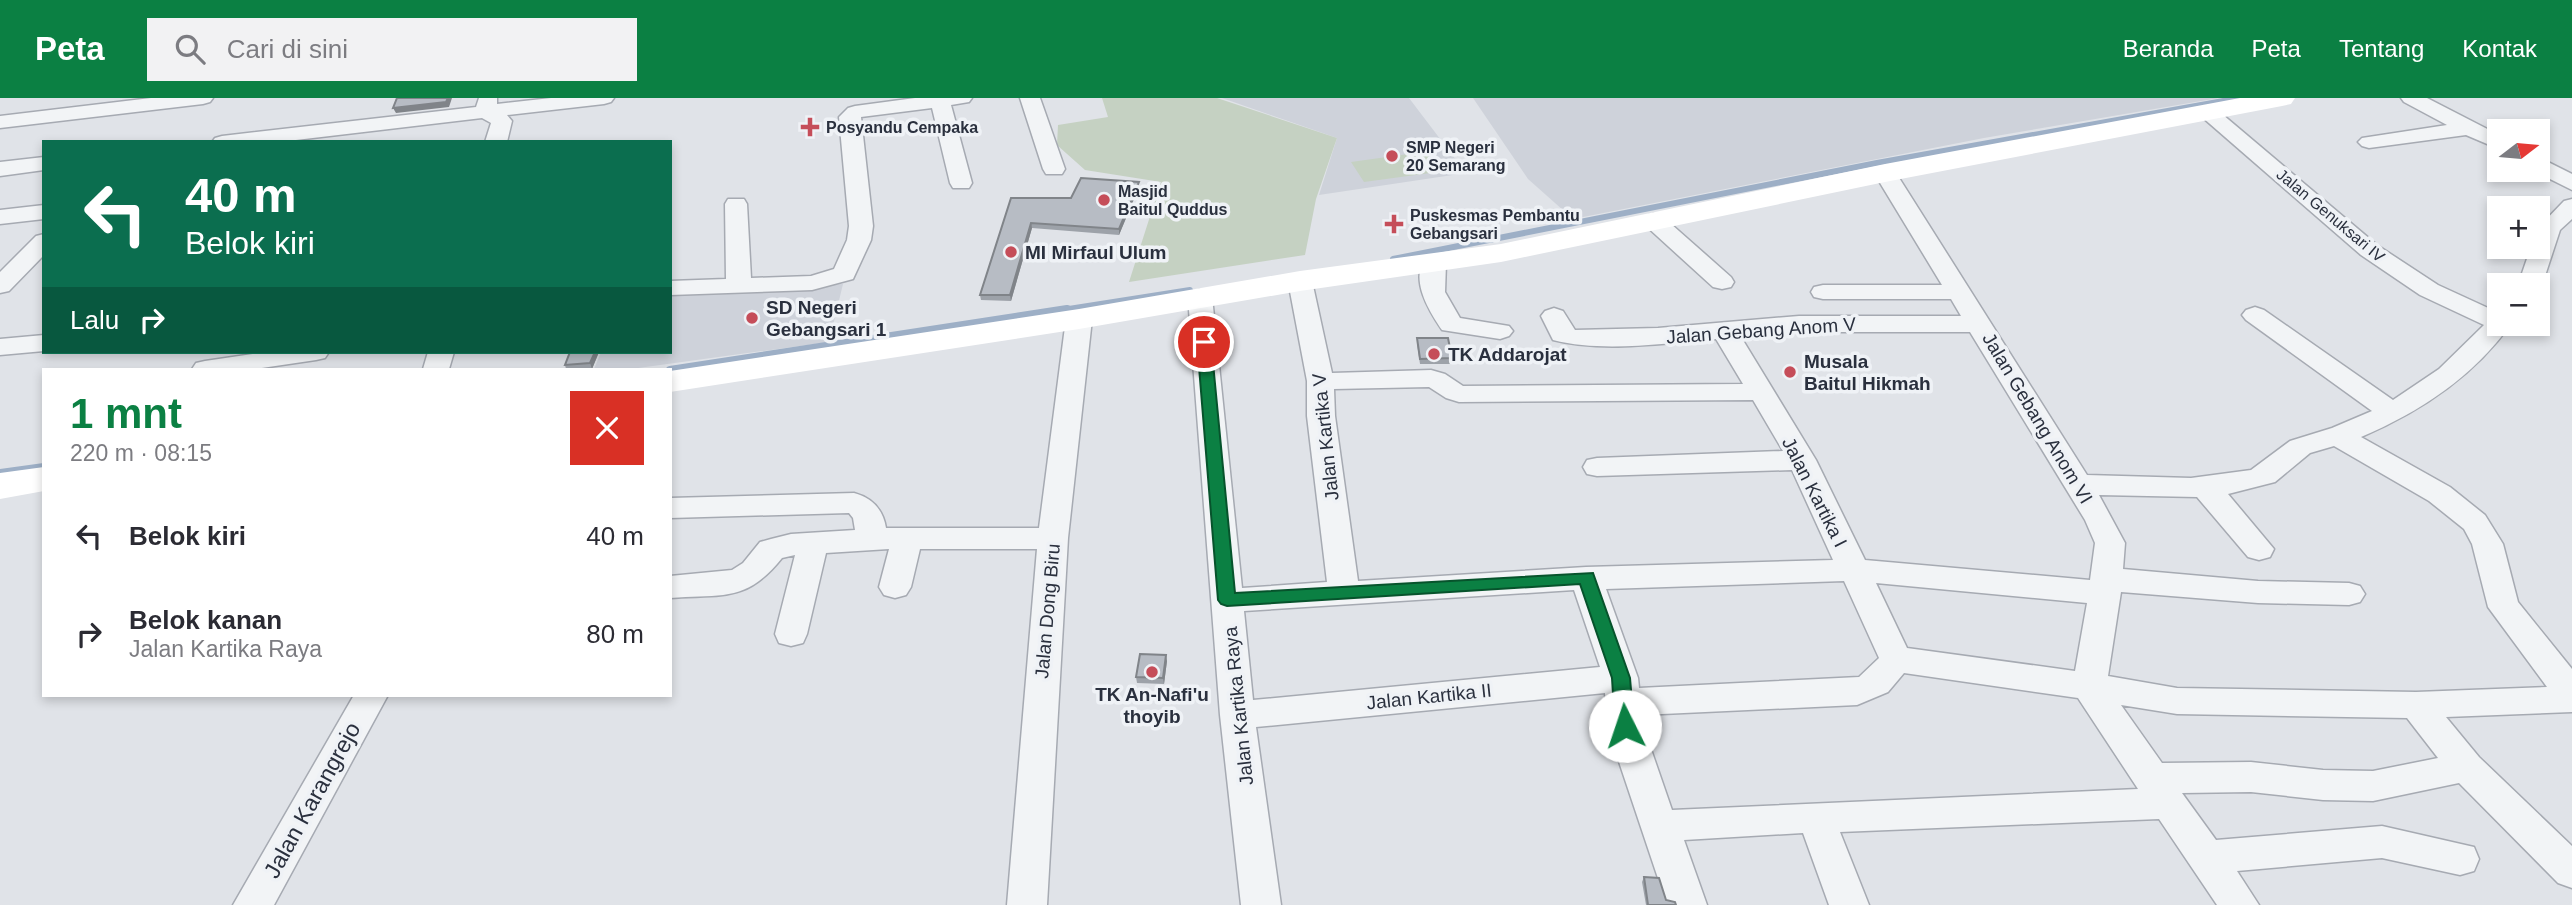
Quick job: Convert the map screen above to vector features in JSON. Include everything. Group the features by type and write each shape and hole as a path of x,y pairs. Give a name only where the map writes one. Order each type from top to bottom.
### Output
{"street":[{"path":"0,122 203,98"},
{"path":"370,133 385,98"},
{"path":"255,140 370,133 487,104 604,98"},
{"path":"672,288 739,287 838,278 849,268 861,226 849,117 855,112 962,98"},
{"path":"1030,98 1055,169"},
{"path":"672,382 1079,319 1300,281 1501,253 1885,173 2282,98"},
{"path":"2411,98 2487,138"},
{"path":"940,101 961,183"},
{"path":"487,104 502,121 497,140"},
{"name":"Jalan Genuksari IV","path":"2210,113 2369,250 2428,290 2487,317"},
{"path":"2368,142 2468,128"},
{"path":"0,169 42,163"},
{"path":"2550,171 2572,183"},
{"name":"Jalan Gebang Anom VI","path":"1885,173 1981,324 2100,520 2110,543 2089,686"},
{"path":"736,204 739,287"},
{"path":"2534,273 2549,228 2572,206"},
{"path":"0,217 42,212"},
{"path":"1654,221 1722,282"},
{"path":"0,286 42,244"},
{"path":"1434,263 1435,297 1451,325 1500,331"},
{"name":"Jalan Kartika V","path":"1300,281 1320,380 1321,416 1344,594"},
{"path":"1823,292 1960,292"},
{"name":"Jalan Kartika Raya","path":"1200,297 1237,715 1261,905"},
{"path":"2255,315 2394,413"},
{"name":"Jalan Gebang Anom V","path":"1554,316 1562,335 1575,338 1658,337 1811,324 1981,324"},
{"name":"Jalan Dong Biru","path":"1027,905 1053,538 1079,319"},
{"name":"Jalan Kartika I","path":"1724,330 1802,460 1896,659"},
{"path":"2078,484 2182,489 2260,478 2282,464 2300,447 2338,436 2408,405 2459,365 2490,336"},
{"path":"0,346 42,343"},
{"path":"212,368 303,354"},
{"path":"1320,380 1431,378 1439,380 1449,390 1459,394 1759,392"},
{"path":"2338,436 2443,498 2472,519 2483,532 2492,555 2498,594 2504,607 2572,694"},
{"path":"1597,467 1802,460"},
{"path":"0,486 42,479"},
{"path":"2204,486 2259,549"},
{"path":"672,508 854,503 864,508 869,516 871,540"},
{"path":"672,587 739,581 754,572 771,550 813,544 906,539 1053,538"},
{"path":"895,587 906,539"},
{"path":"791,634 813,544"},
{"path":"1227,600 1587,578 1855,570 2105,586 2349,594"},
{"path":"1587,578 1623,690 1625,726 1687,905"},
{"path":"1896,659 2177,701 2416,705 2572,699"},
{"name":"Jalan Kartika II","path":"1237,715 1623,690 1857,692 1874,686 1896,659"},
{"path":"2089,686 2239,905"},
{"name":"Jalan Karangrejo","path":"253,905 370,697"},
{"path":"2416,705 2466,767 2572,871"},
{"path":"1661,827 1818,822 2158,790 2251,777 2323,785 2373,786 2466,767"},
{"path":"1818,822 1844,894"},
{"path":"2205,857 2382,842 2460,859"}],"shaded area":[{"name":"SMP Negeri 20 Semarang","path":"1222,98 1409,98 1466,173 1319,195 1337,138"},
{"path":"1473,98 2219,98 1984,138 1573,219 1528,179"},
{"name":"SD Negeri Gebangsari 1","path":"843,284 829,342 638,368 594,368 600,354 672,354 672,293"}],"green space":[{"path":"1102,98 1217,98 1337,138 1316,199 1305,255 1129,282 1161,182 1085,170 1057,145 1058,125 1108,117"},
{"path":"1430,151 1445,171 1364,182 1351,162"}],"building":[{"path":"397,98 448,98 446,102 393,108"},
{"path":"1081,178 1139,182 1119,229 1031,223 1010,295 980,295 1011,198 1071,198"},
{"name":"TK Addarojat","path":"1417,338 1448,338 1452,358 1420,359"},
{"path":"569,354 594,354 590,363 565,365"},
{"name":"TK An-Nafi'u thoyib","path":"1140,654 1166,655 1163,678 1136,677"},
{"path":"1644,877 1659,878 1666,900 1675,902 1676,905 1648,905"}],"waterway":[{"path":"1393,259 1877,163 2240,98"},
{"path":"1056,311 1190,290"},
{"path":"672,370 1067,309"},
{"path":"0,473 42,467"}],"place":[{"name":"Posyandu Cempaka","path":"810,127"},
{"name":"SMP Negeri 20 Semarang","path":"1392,156"},
{"name":"Masjid Baitul Quddus","path":"1104,200"},
{"name":"Puskesmas Pembantu Gebangsari","path":"1394,224"},
{"name":"MI Mirfaul Ulum","path":"1011,252"},
{"name":"SD Negeri Gebangsari 1","path":"752,318"},
{"name":"TK Addarojat","path":"1434,354"},
{"name":"Musala Baitul Hikmah","path":"1790,372"},
{"name":"TK An-Nafi'u thoyib","path":"1152,672"}],"route":[{"path":"1204,342 1227,600 1587,578 1621,678 1625,726"}]}
